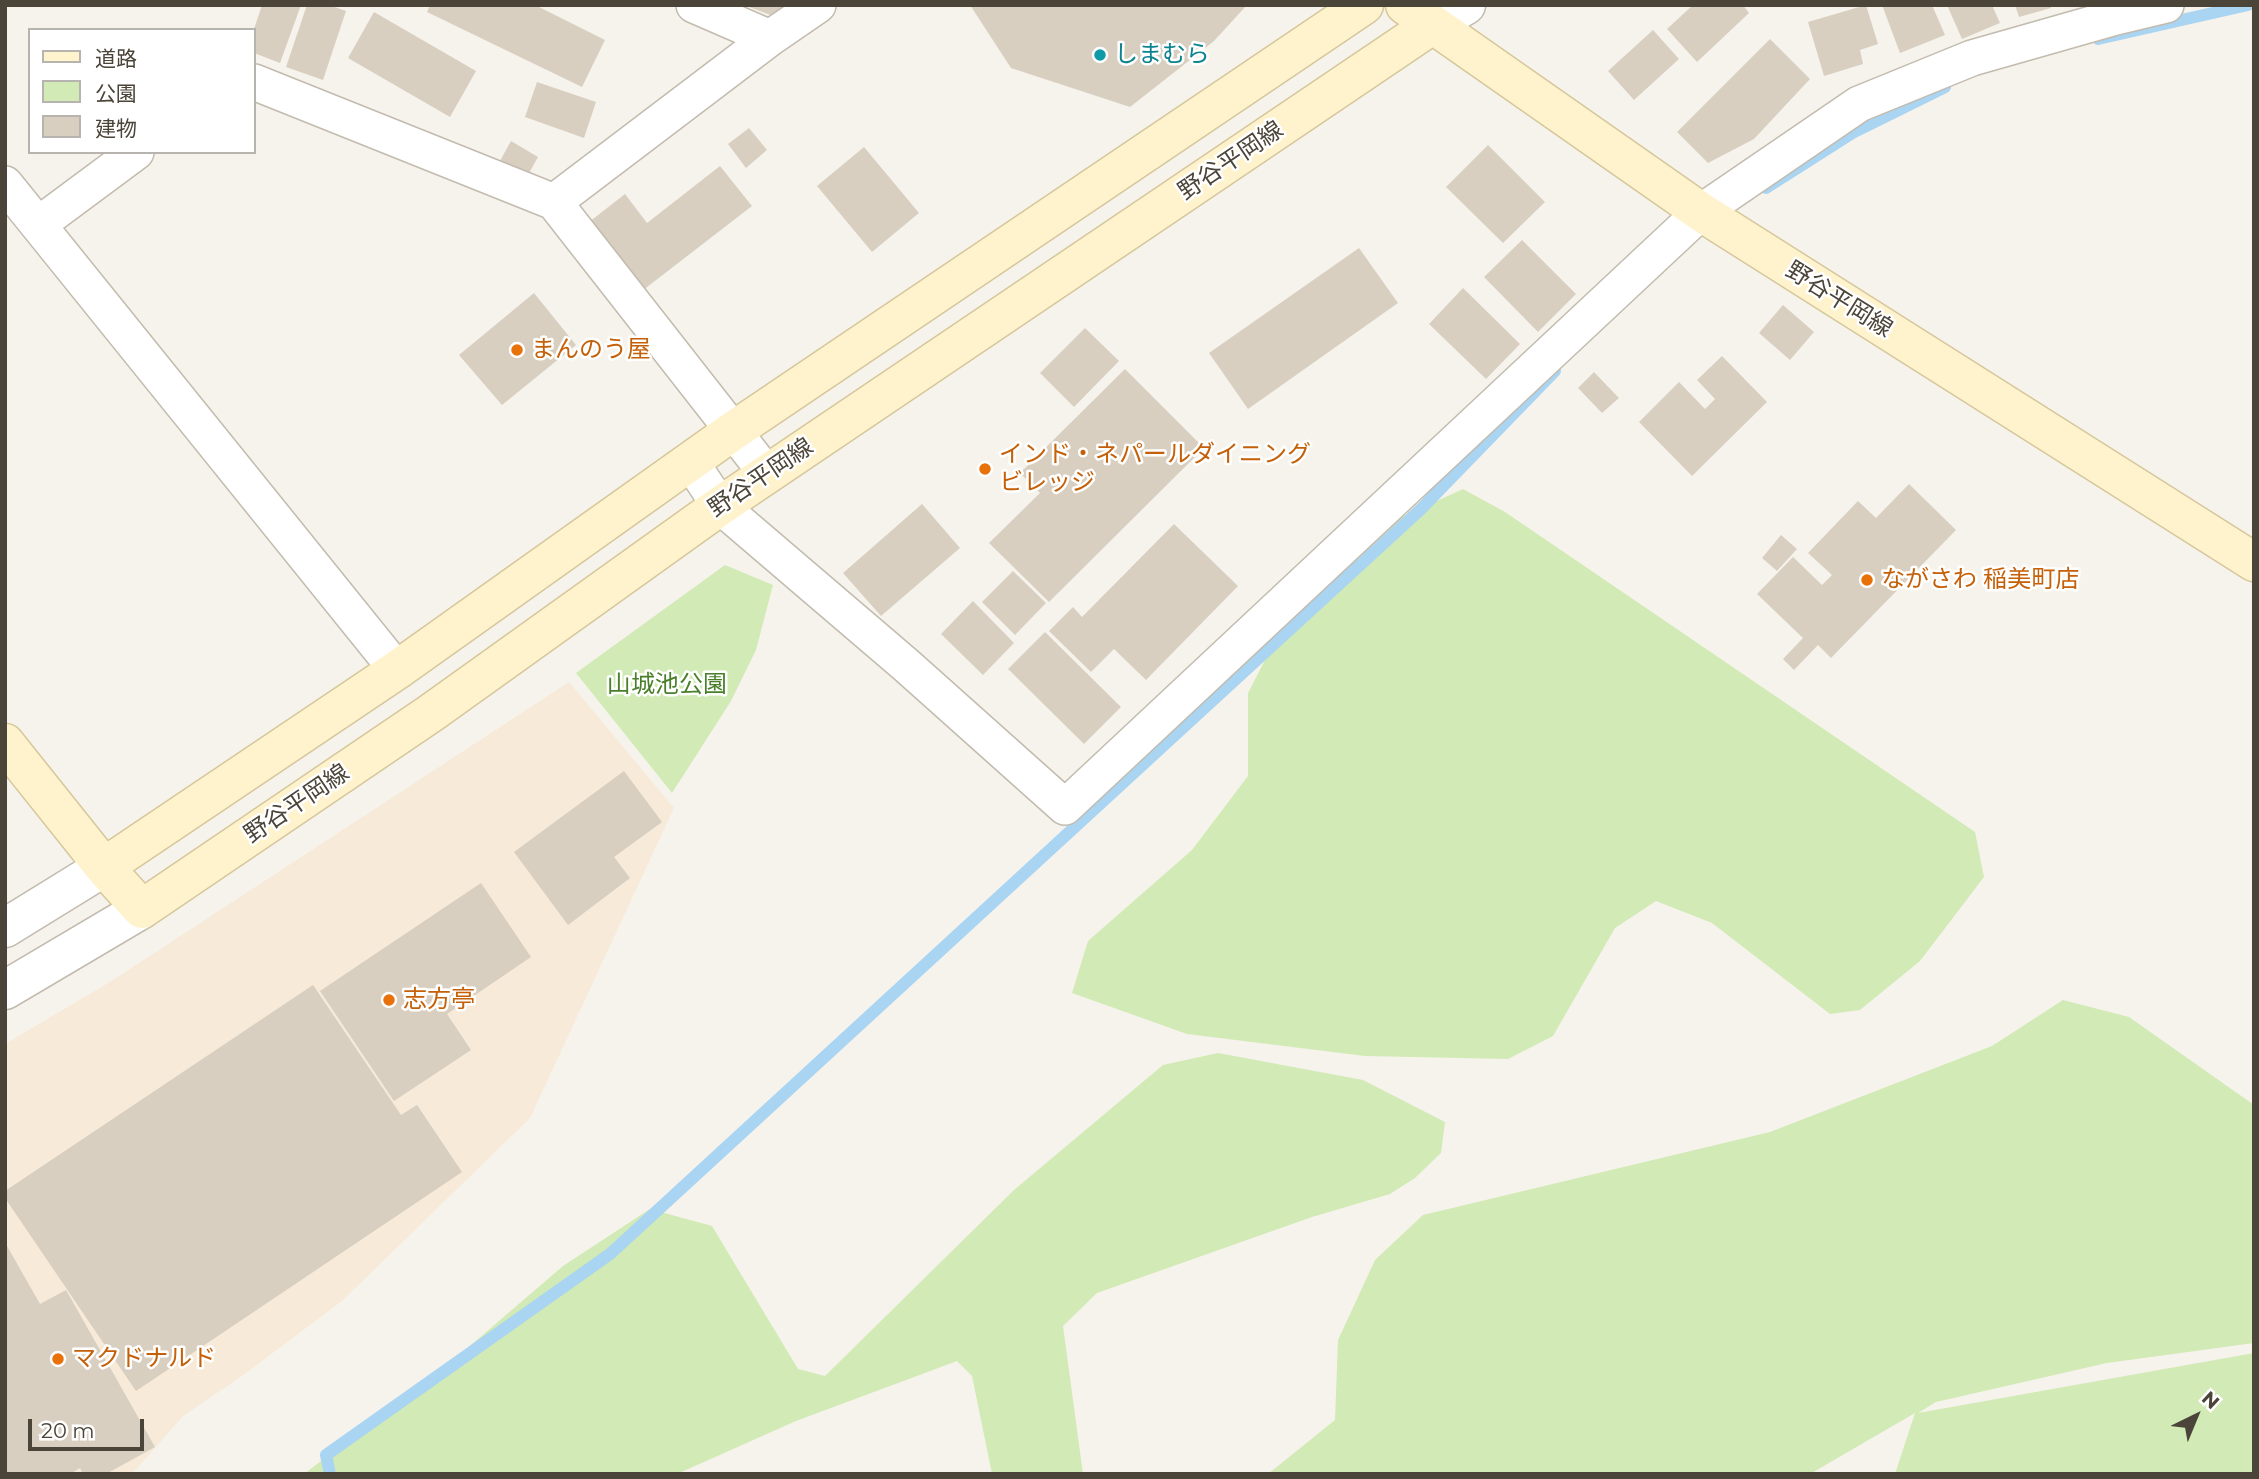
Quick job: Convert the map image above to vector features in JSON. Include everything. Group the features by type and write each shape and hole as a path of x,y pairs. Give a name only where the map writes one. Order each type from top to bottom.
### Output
{"main road":[{"path":"104,867 397,670 733,431 1364,5"},
{"name":"野谷平岡線","path":"142,909 431,713 720,506 1419,15 1701,212 2254,562"},
{"path":"5,743 104,867 142,909"}],"street":[{"path":"694,5 770,38"},
{"path":"554,202 770,38 818,5"},
{"path":"1419,15 1466,5"},
{"path":"690,461 720,506 1065,807 1701,212 1858,104 1972,58 2166,5"},
{"path":"256,83 554,202 767,474"},
{"path":"39,224 133,154"},
{"path":"5,184 397,670"},
{"path":"5,928 104,867"},
{"path":"5,990 142,909"}],"shaded area":[{"path":"569,682 674,808 530,1118 342,1301 242,1376 183,1416 132,1474 5,1474 5,1044 110,982"}],"green space":[{"path":"1463,489 1505,512 1975,832 1984,877 1920,961 1860,1010 1830,1014 1712,923 1656,901 1615,928 1553,1036 1508,1059 1365,1056 1187,1034 1072,993 1088,941 1192,850 1248,776 1248,693 1283,625 1342,554 1402,517"},
{"name":"山城池公園","path":"725,565 773,585 756,650 731,701 672,793 576,673"},
{"path":"2063,1000 2129,1017 2254,1105 2254,1343 2107,1363 1936,1402 1918,1413 2254,1353 2254,1474 1895,1474 1915,1413 1810,1474 1268,1474 1335,1420 1338,1340 1375,1260 1423,1215 1770,1132 1992,1046"},
{"path":"1218,1053 1363,1080 1445,1122 1441,1153 1415,1178 1390,1194 1312,1217 1097,1293 1063,1326 1083,1474 992,1474 972,1376 957,1361 796,1421 677,1474 304,1474 457,1357 563,1266 650,1209 712,1226 798,1369 825,1376 1014,1190 1163,1065"}],"building":[{"path":"262,5 301,5 280,63 256,54 254,28"},
{"path":"307,5 329,5 346,11 323,80 286,67"},
{"path":"430,5 535,5 605,40 582,87 427,12"},
{"path":"744,5 788,5 773,16"},
{"name":"しまむら","path":"970,5 1247,5 1214,41 1130,107 1011,68"},
{"path":"1693,5 1743,5 1749,13 1697,62 1667,29"},
{"path":"1866,5 1878,44 1860,50 1863,64 1824,76 1808,22"},
{"path":"1882,5 1932,5 1945,35 1900,53"},
{"path":"1947,5 1992,5 2000,23 1962,39"},
{"path":"2015,5 2050,5 2051,8 2019,17"},
{"path":"374,12 476,71 450,117 348,58"},
{"path":"1653,30 1679,59 1634,100 1608,71"},
{"path":"1770,39 1810,79 1754,139 1708,163 1677,132"},
{"path":"537,82 596,102 584,138 525,117"},
{"path":"749,128 767,150 746,168 728,144"},
{"path":"511,141 538,157 523,184 496,168"},
{"path":"1488,145 1545,202 1503,243 1446,187"},
{"path":"864,147 919,213 872,252 817,186"},
{"path":"720,166 752,206 638,294 584,226 625,194 647,223"},
{"path":"1522,240 1576,294 1538,332 1484,277"},
{"path":"1359,248 1398,303 1248,409 1209,353"},
{"path":"1463,288 1520,344 1486,379 1429,324"},
{"name":"まんのう屋","path":"534,293 576,345 502,405 459,355"},
{"path":"1783,305 1814,332 1790,360 1759,333"},
{"path":"1085,328 1119,361 1074,407 1040,373"},
{"path":"1722,356 1767,402 1692,476 1639,422 1679,382 1705,409 1715,399 1697,380"},
{"path":"1125,369 1204,448 1049,602 989,543 1040,493 1020,473"},
{"path":"1594,372 1619,398 1602,413 1578,388"},
{"name":"ながさわ 稲美町店","path":"1909,484 1956,530 1831,658 1818,645 1794,670 1783,659 1803,638 1757,594 1793,557 1822,585 1832,575 1808,553 1858,501 1876,518"},
{"path":"922,504 960,548 881,616 843,573"},
{"path":"1174,524 1238,586 1146,680 1114,649 1091,672 1049,631 1073,607 1082,617"},
{"path":"1781,535 1797,549 1777,571 1762,558"},
{"path":"1013,571 1046,603 1015,635 982,602"},
{"path":"973,601 1014,643 983,675 941,634"},
{"path":"1045,632 1121,707 1084,744 1008,669"},
{"path":"624,771 662,822 614,857 630,878 568,925 514,852"},
{"path":"481,883 531,957 447,1014 471,1050 394,1101 320,991"},
{"path":"313,985 401,1115 417,1105 462,1172 136,1391 5,1198 5,1191"},
{"path":"7,1246 40,1304 66,1290 155,1447 106,1474 83,1474 80,1468 70,1474 5,1474"}],"waterway":[{"path":"2098,39 2248,5"},
{"path":"1766,188 1854,132 1945,87"},
{"path":"330,1474 326,1455 610,1254 1421,509 1555,371"}],"place":[{"name":"しまむら","path":"1100,55"},
{"name":"まんのう屋","path":"517,350"},
{"name":"インド・ネパールダイニング ビレッジ","path":"985,469"},
{"name":"ながさわ 稲美町店","path":"1867,580"},
{"name":"志方亭","path":"389,1000"},
{"name":"マクドナルド","path":"58,1359"}]}
